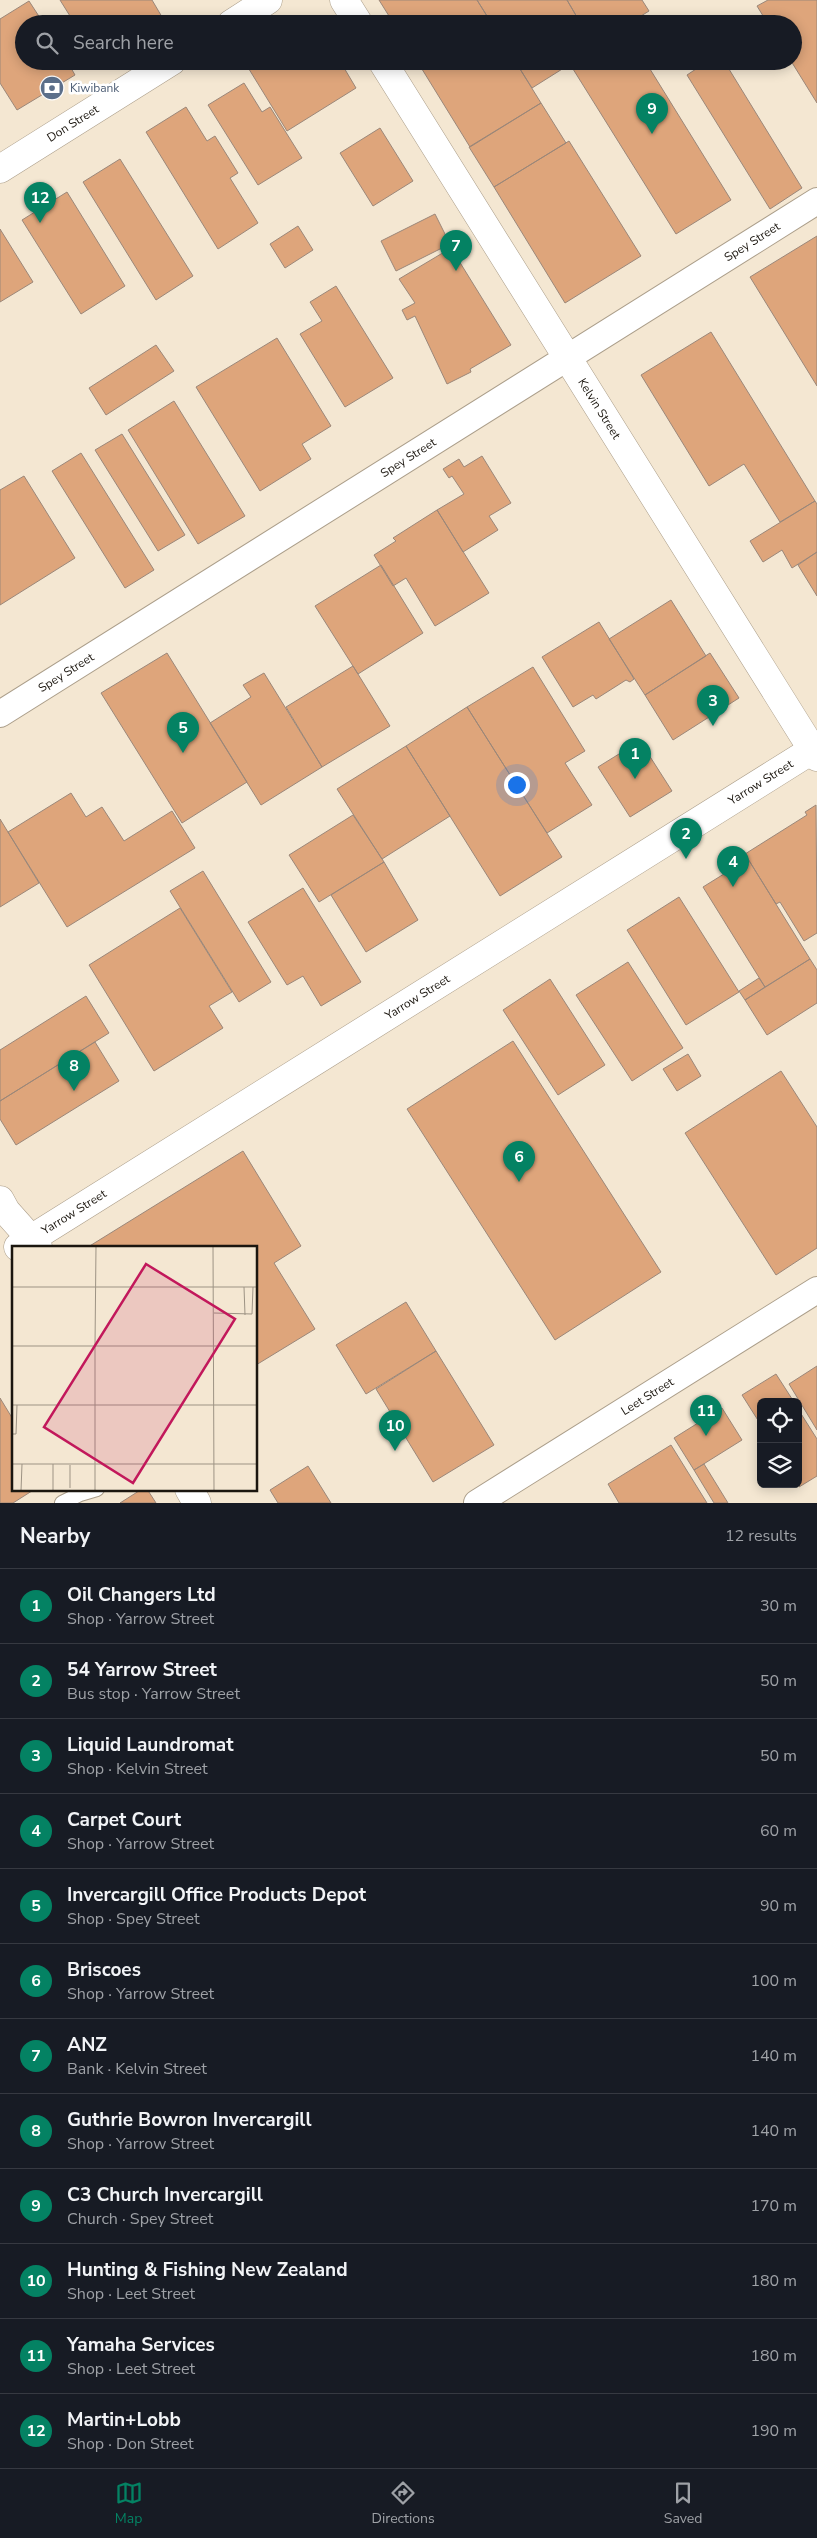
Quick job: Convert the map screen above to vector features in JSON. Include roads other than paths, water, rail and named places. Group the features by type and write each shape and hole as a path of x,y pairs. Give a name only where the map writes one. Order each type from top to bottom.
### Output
{"street":[{"path":"245,15 268,0"},
{"path":"344,0 353,15"},
{"name":"Don Street","path":"0,169 158,70"},
{"name":"Kelvin Street","path":"388,70 816,751"},
{"name":"Spey Street","path":"0,714 817,202"},
{"name":"Yarrow Street","path":"25,1246 816,751"},
{"path":"0,1200 25,1246"},
{"name":"Yarrow Street","path":"0,1258 12,1252"},
{"name":"Leet Street","path":"477,1503 817,1290"},
{"path":"190,1490 198,1503"}],"lane":[{"path":"62,1503 80,1494 94,1490"}],"place":[{"name":"Kiwibank","path":"52,88"},
{"name":"C3 Church Invercargill","path":"652,134"},
{"name":"Martin+Lobb","path":"40,223"},
{"name":"ANZ","path":"456,271"},
{"name":"Liquid Laundromat","path":"713,726"},
{"name":"Invercargill Office Products Depot","path":"183,753"},
{"name":"Oil Changers Ltd","path":"635,779"},
{"name":"54 Yarrow Street","path":"686,859"},
{"name":"Carpet Court","path":"733,887"},
{"name":"Guthrie Bowron Invercargill","path":"74,1091"},
{"name":"Briscoes","path":"519,1182"},
{"name":"Yamaha Services","path":"706,1436"},
{"name":"Hunting & Fishing New Zealand","path":"395,1451"}]}
